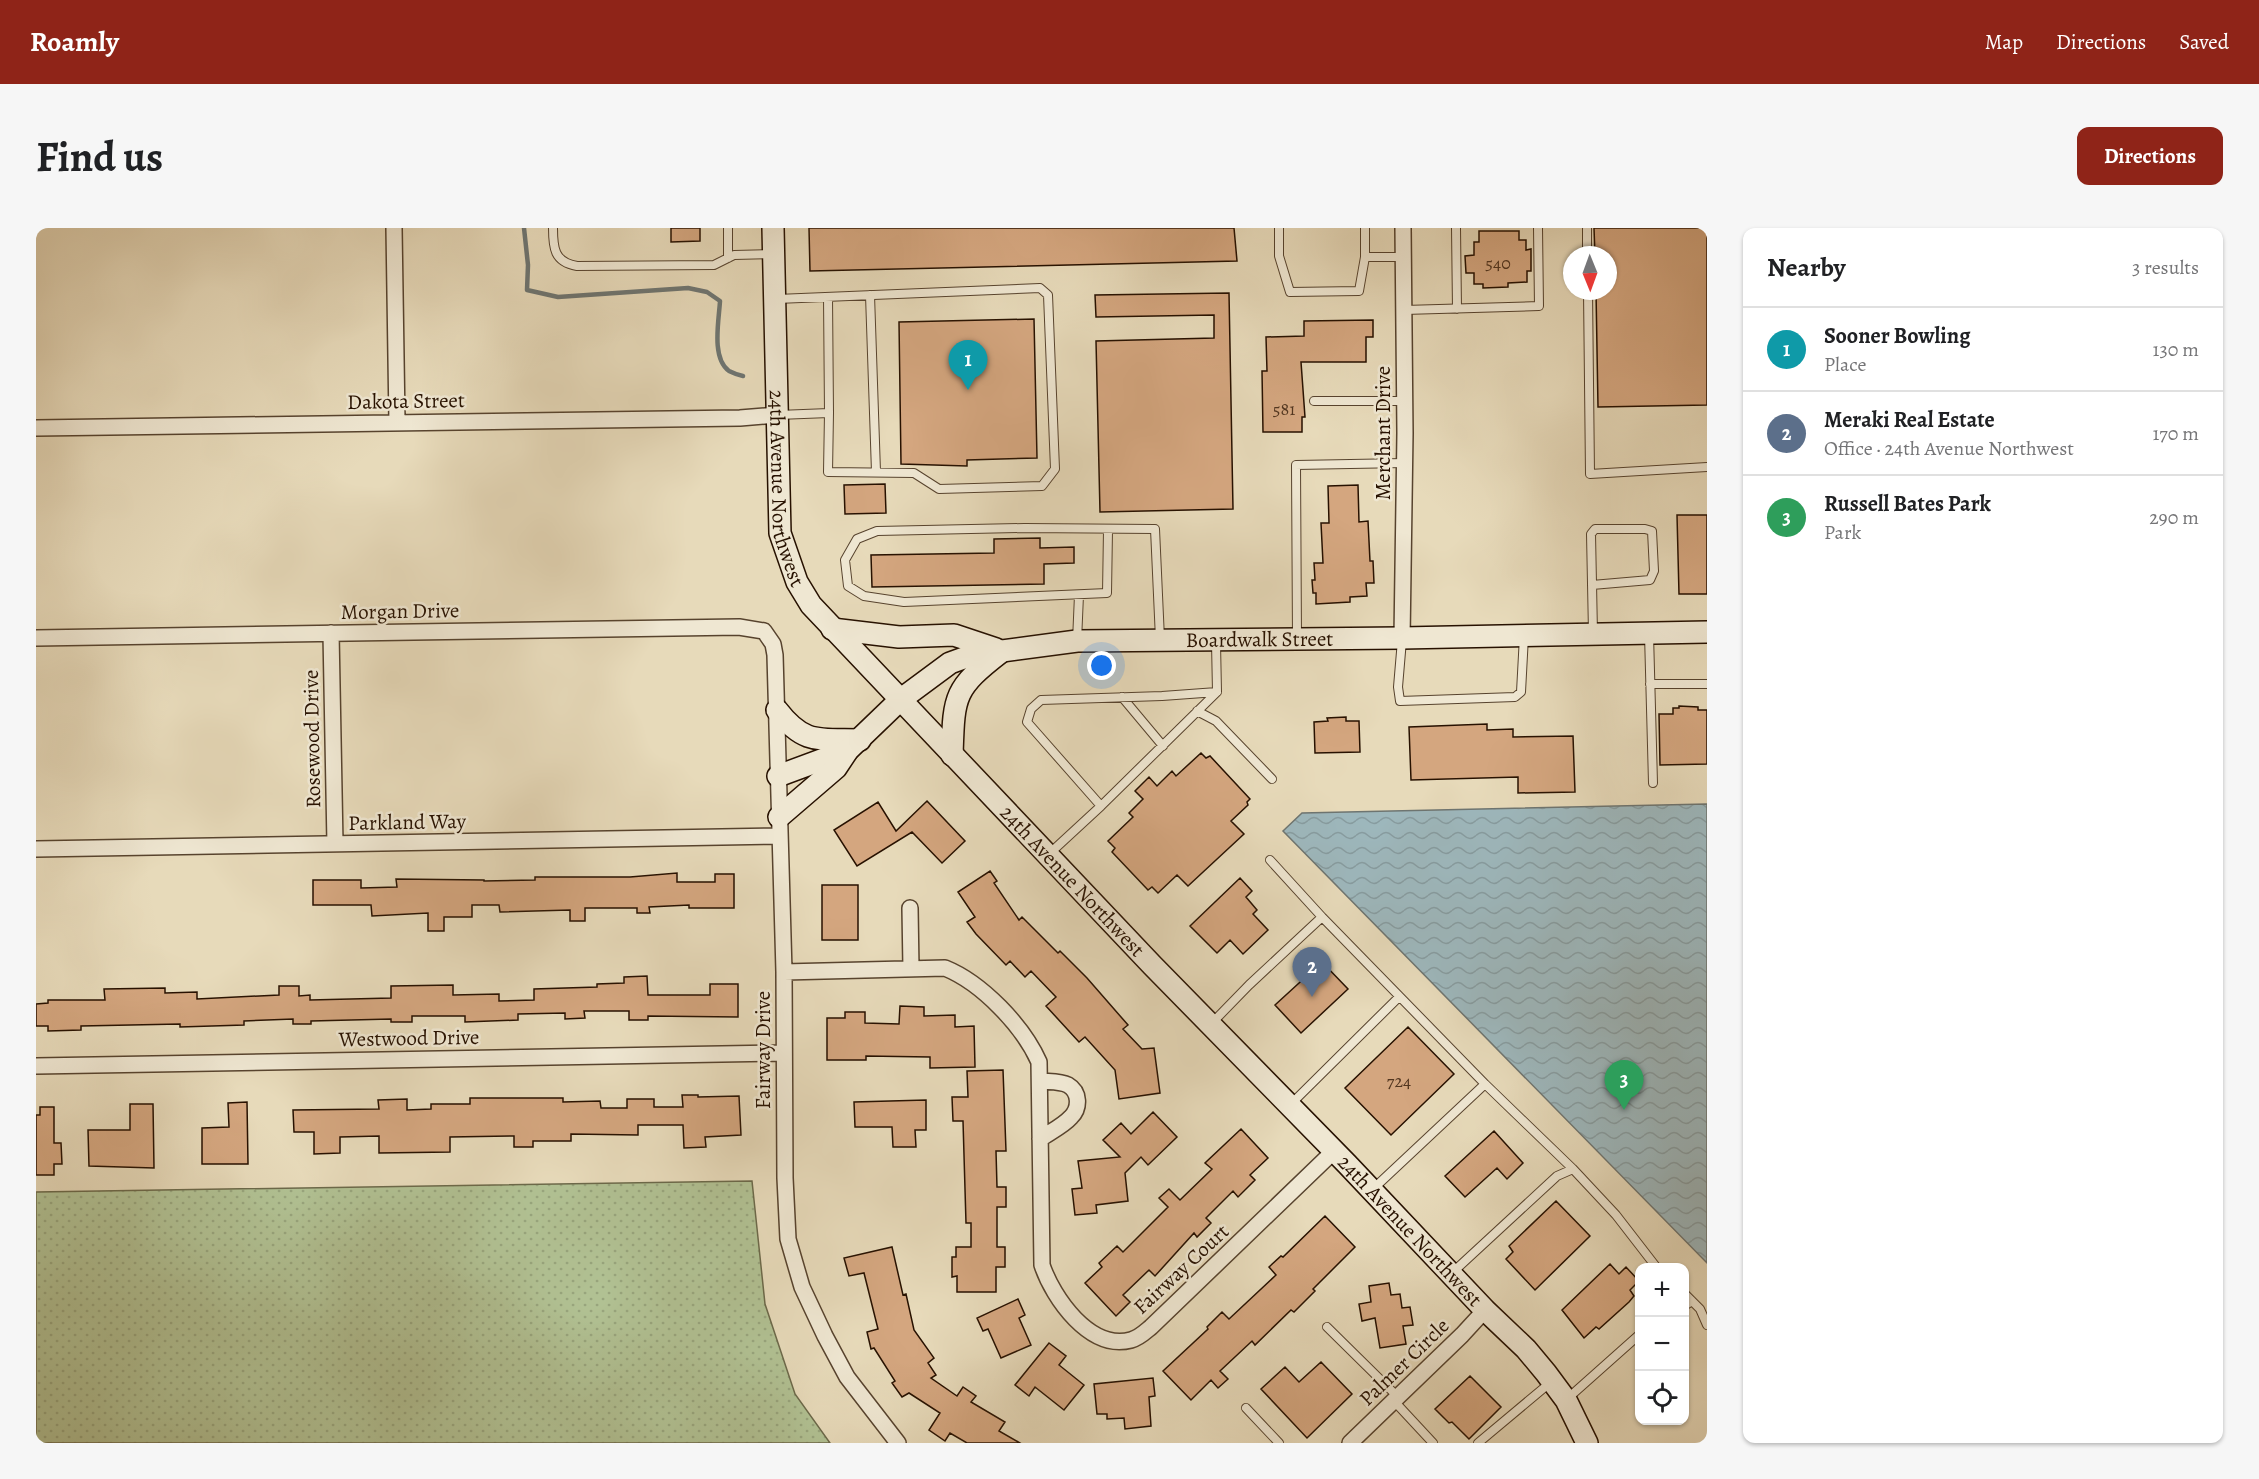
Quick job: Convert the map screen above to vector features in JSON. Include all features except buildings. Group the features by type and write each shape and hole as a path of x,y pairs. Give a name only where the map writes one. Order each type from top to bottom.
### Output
{"main road":[{"name":"24th Avenue Northwest","path":"773,228 780,533 797,582 810,605 1485,1310 1511,1334 1566,1400 1587,1443"},
{"path":"832,629 899,637 954,635 1002,651"},
{"name":"Boardwalk Street","path":"779,826 837,768 854,745 900,700 943,668 960,658 972,655 1077,641 1707,632"},
{"path":"952,755 954,711 960,690 974,673 1002,651"},
{"path":"777,710 789,727 807,736 854,745"},
{"path":"778,776 854,745"}],"street":[{"path":"394,228 397,422"},
{"name":"Merchant Drive","path":"1402,638 1405,463 1403,228"},
{"name":"Dakota Street","path":"36,428 740,418 777,415"},
{"name":"Morgan Drive","path":"36,639 739,627 764,631"},
{"name":"Fairway Drive","path":"764,631 773,644 777,710 788,1239 814,1315 847,1377 898,1443"},
{"name":"Rosewood Drive","path":"331,633 335,844"},
{"name":"Parkland Way","path":"36,849 335,844 779,826"},
{"path":"910,908 911,969"},
{"name":"Fairway Court","path":"784,972 945,968 968,979 978,987 1028,1041 1038,1062 1040,1081 1042,1253 1047,1278 1062,1303 1084,1327 1101,1338 1132,1340 1151,1327 1334,1151"},
{"name":"Westwood Drive","path":"36,1066 783,1053"},
{"path":"1040,1081 1068,1085 1074,1092 1077,1109 1070,1118 1040,1139"},
{"name":"Palmer Circle","path":"1350,1443 1485,1310"}],"lane":[{"path":"553,228 553,248 556,254 569,265 714,265 734,255 774,254"},
{"path":"728,228 728,258"},
{"path":"1279,228 1280,256 1290,292 1359,291 1365,257 1365,228"},
{"path":"1456,228 1457,309"},
{"path":"1404,310 1539,306 1538,228"},
{"path":"1587,228 1587,246"},
{"path":"1365,257 1404,257"},
{"path":"775,299 1040,288 1048,294 1055,468 1042,486 939,489 914,472 828,472 828,297"},
{"path":"870,295 876,472"},
{"path":"1588,300 1590,474 1707,467"},
{"path":"1314,401 1405,400"},
{"path":"777,415 829,413"},
{"path":"1297,639 1296,465 1405,463"},
{"path":"1108,530 1107,593 904,602 864,596 848,586 845,560 857,539 877,531 1024,528 1155,530 1160,641"},
{"path":"1592,585 1650,580 1654,571 1652,531 1595,529 1591,534 1592,585 1593,634"},
{"path":"1077,641 1079,594"},
{"path":"1649,633 1653,783"},
{"path":"1402,638 1398,687 1400,701 1515,697 1521,692 1524,636"},
{"path":"1048,855 1217,692 1216,640"},
{"path":"1650,684 1707,684"},
{"path":"1101,806 1027,722 1031,709 1041,700 1217,692"},
{"path":"1122,697 1163,746"},
{"path":"1197,711 1216,721 1272,779"},
{"path":"1270,860 1399,998 1573,1168 1616,1215 1653,1263"},
{"path":"1211,1024 1322,917"},
{"path":"1290,1106 1399,998"},
{"path":"1372,1191 1485,1084"},
{"path":"1452,1273 1557,1176 1573,1168"},
{"path":"1689,1298 1700,1309 1707,1325"},
{"path":"1327,1327 1396,1399 1433,1443"},
{"path":"1566,1400 1635,1338"},
{"path":"1479,1443 1552,1381"},
{"path":"1246,1408 1279,1443"}],"green space":[{"path":"752,1181 765,1304 795,1394 830,1443 36,1443 36,1192"}],"water":[{"path":"1707,804 1707,1263 1283,831 1302,813"}],"waterway":[{"path":"524,228 528,265 527,290 558,297 688,288 707,292 720,301 717,338 723,365 729,371 743,376"}],"place":[{"name":"Sooner Bowling","path":"968,390"},
{"name":"Meraki Real Estate","path":"1312,997"},
{"name":"Russell Bates Park","path":"1624,1110"}]}
